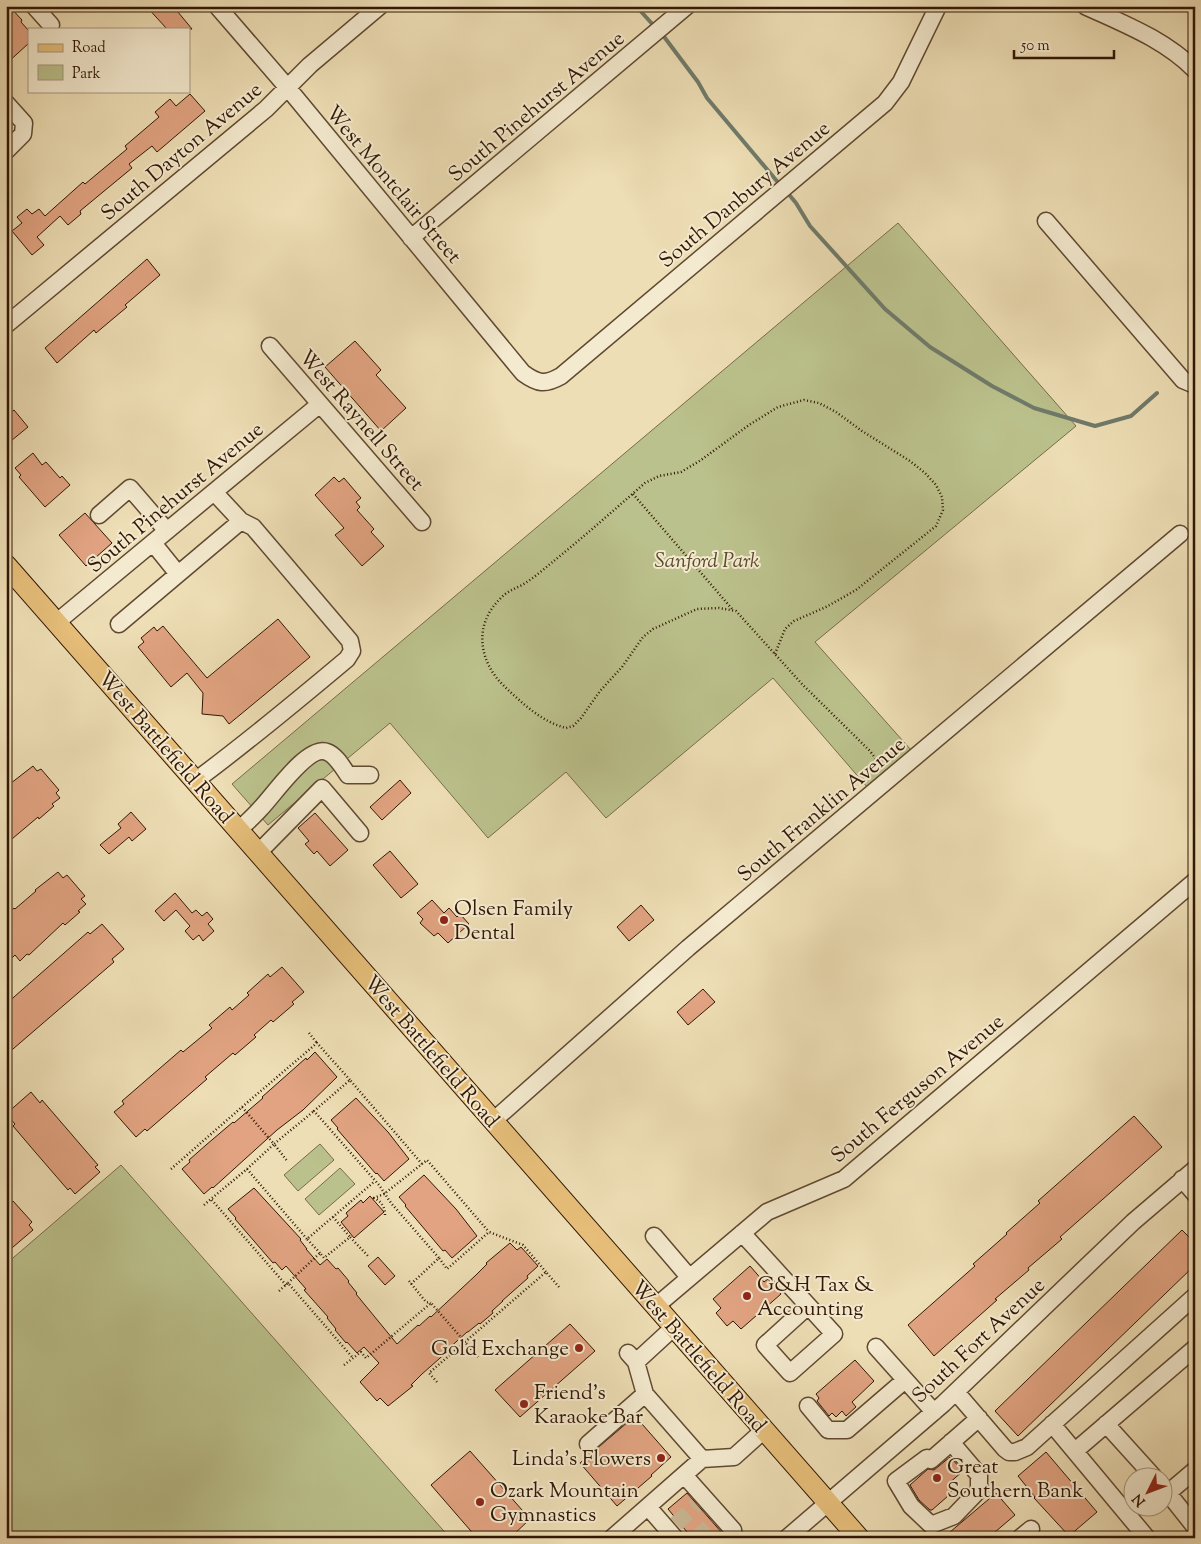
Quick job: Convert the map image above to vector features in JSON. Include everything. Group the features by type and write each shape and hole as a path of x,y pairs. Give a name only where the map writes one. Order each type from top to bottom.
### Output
{"main road":[{"name":"West Battlefield Road","path":"6,565 859,1538"}],"street":[{"path":"34,6 51,25"},
{"name":"West Montclair Street","path":"217,6 523,373 532,379 542,382"},
{"name":"South Dayton Avenue","path":"6,325 266,109 310,65 380,6"},
{"name":"South Pinehurst Avenue","path":"411,238 687,6"},
{"name":"South Danbury Avenue","path":"542,382 551,381 561,376 890,98 901,82 938,6"},
{"path":"1086,6 1150,36 1182,57 1195,70"},
{"path":"6,103 24,123 22,134 6,151"},
{"path":"1046,221 1184,380 1192,385"},
{"name":"West Raynell Street","path":"270,346 422,522"},
{"name":"South Pinehurst Avenue","path":"57,622 320,404"},
{"path":"99,514 130,488 167,531"},
{"path":"196,781 252,738 347,659 352,651 350,642 253,527 241,521 214,492"},
{"path":"119,624 241,521"},
{"name":"South Franklin Avenue","path":"493,1122 688,948 1180,534"},
{"path":"153,543 178,574"},
{"path":"239,830 261,809 292,771 314,754 322,751 331,754 348,775 370,775"},
{"path":"258,853 322,788 360,833"},
{"name":"South Ferguson Avenue","path":"654,1306 767,1212 844,1179 1195,881"},
{"path":"1188,1174 1195,1194"},
{"name":"South Fort Avenue","path":"787,1538 934,1412 1133,1222 1188,1174"},
{"path":"742,1233 808,1306"},
{"path":"654,1236 689,1277"},
{"path":"956,1392 1005,1449 1009,1452 1015,1452 1027,1447 1195,1296"},
{"path":"673,1328 632,1358 645,1394 702,1459"},
{"path":"876,1347 934,1412"},
{"path":"1075,1451 1195,1348"},
{"path":"808,1406 828,1430 847,1430 905,1380"},
{"path":"588,1444 645,1394"},
{"path":"951,1442 979,1475 979,1490 954,1516 931,1525 911,1506 896,1482 927,1458 931,1460 951,1442 979,1418"},
{"path":"1052,1424 1147,1538"},
{"path":"1106,1424 1144,1466"},
{"path":"612,1538 702,1459 734,1457 764,1430"},
{"path":"1174,1485 1195,1470"},
{"path":"684,1475 700,1502 717,1520 733,1530 734,1538"},
{"path":"1174,1501 1195,1527"},
{"path":"648,1507 673,1530"}],"path":[{"path":"734,611 719,608 697,609 653,629 643,637 622,667 600,691 581,718 573,726 566,728 541,717 515,697 495,677 486,662 482,644 484,626 499,599 531,579 645,483 659,476 681,472 778,406 804,400 819,403 836,412 910,461 930,479 942,496 943,510 936,526 856,590 826,607 794,620 785,630 774,654"},
{"path":"633,494 734,611 749,624 817,700 870,751 891,778"},
{"path":"309,1033 422,1164"},
{"path":"171,1169 317,1043"},
{"path":"204,1205 350,1080"},
{"path":"242,1107 288,1162"},
{"path":"314,1111 375,1180 390,1203 447,1269 489,1232"},
{"path":"385,1215 385,1209 379,1200 374,1198 384,1194 427,1160 489,1232 523,1245 559,1287"},
{"path":"247,1169 324,1258 350,1237"},
{"path":"307,1239 375,1180"},
{"path":"211,1199 353,1358"},
{"path":"333,1217 368,1256"},
{"path":"279,1291 320,1253"},
{"path":"439,1258 410,1282 426,1302 431,1303 478,1357"},
{"path":"437,1382 429,1373 546,1272"},
{"path":"344,1365 360,1352 366,1358 431,1303"}],"green space":[{"name":"Sanford Park","path":"898,223 1076,426 815,642 911,750 868,788 773,678 606,818 566,772 488,838 390,723 268,825 232,784"},
{"path":"320,1144 334,1160 298,1191 284,1175"},
{"path":"121,1165 450,1538 6,1538 6,1264"},
{"path":"340,1168 355,1184 319,1215 305,1199"}],"building":[{"path":"6,6 9,6 28,30 28,44 6,64"},
{"path":"146,6 173,6 192,29 166,28"},
{"path":"190,94 205,111 157,152 152,146 129,164 132,168 80,211 81,214 68,225 60,216 37,237 44,245 32,255 12,231 22,223 17,217 27,209 32,214 39,209 45,216 83,182 85,184 127,149 125,146 159,117 155,112 170,99 176,106"},
{"path":"147,259 160,275 125,305 127,307 96,333 94,330 57,363 45,348"},
{"path":"355,341 381,370 376,375 406,408 381,431 325,367"},
{"path":"14,410 28,427 6,445 6,416"},
{"path":"33,453 42,465 46,462 60,478 62,476 70,485 45,507 19,477 21,475 15,468"},
{"path":"334,477 339,482 344,478 361,498 356,502 360,507 357,510 374,529 371,532 384,546 362,566 335,535 344,528 315,495"},
{"path":"85,513 112,543 86,566 59,535"},
{"path":"278,619 310,657 229,724 223,716 202,714 203,693 187,673 171,687 138,647 144,642 141,638 154,627 157,631 163,626 207,678"},
{"path":"33,766 37,771 41,769 59,790 56,793 60,798 39,819 38,817 6,844 6,787"},
{"path":"400,780 411,793 382,820 370,807"},
{"path":"131,812 146,829 132,841 129,837 109,854 100,845 121,828 118,824"},
{"path":"315,813 348,850 330,866 317,851 314,854 305,844 309,841 298,828"},
{"path":"390,851 418,884 401,898 373,865"},
{"path":"58,872 63,878 67,875 85,896 81,899 86,904 78,911 80,912 65,925 63,923 29,955 27,954 20,961 15,955 11,959 6,953 6,915"},
{"path":"175,893 192,913 196,910 202,916 207,912 213,919 208,924 214,931 203,941 199,935 193,940 185,931 190,926 176,910 164,921 155,911"},
{"name":"Olsen Family Dental","path":"432,900 444,913 449,908 457,917 460,914 469,924 448,943 438,933 434,936 420,923 423,919 417,913"},
{"path":"641,905 654,920 629,941 617,927"},
{"path":"102,924 124,949 112,959 114,962 6,1055 6,1004 88,932 90,934"},
{"path":"282,967 304,992 292,1002 294,1004 273,1022 271,1020 254,1035 256,1037 235,1055 233,1053 205,1077 207,1079 147,1131 145,1129 136,1137 114,1112 124,1104 122,1101 181,1050 183,1052 212,1028 209,1025 230,1007 232,1010 268,974 270,977"},
{"path":"703,989 715,1002 688,1025 677,1012"},
{"path":"315,1052 337,1077 303,1110 277,1130 204,1194 182,1169 190,1162 189,1160"},
{"path":"31,1092 40,1103 42,1100 98,1165 95,1167 100,1172 75,1194 70,1188 68,1190 36,1153 13,1126 15,1124 6,1114"},
{"path":"356,1098 388,1132 409,1159 384,1181 331,1120"},
{"path":"1134,1116 1162,1147 1060,1237 1062,1239 1028,1268 1029,1270 995,1299 997,1300 934,1356 908,1325 975,1266 973,1264 1040,1203 1038,1201"},
{"path":"424,1175 456,1209 477,1236 452,1258 445,1250 443,1251 399,1197"},
{"path":"254,1188 301,1239 306,1249 320,1265 327,1259 336,1269 338,1268 349,1281 356,1294 397,1344 418,1325 431,1317 476,1275 486,1263 510,1243 517,1250 521,1247 538,1266 527,1276 528,1278 492,1311 493,1313 467,1332 411,1385 413,1386 388,1406 380,1398 377,1401 360,1382 379,1363 364,1347 357,1353 346,1343 335,1330 328,1317 286,1266 282,1270 275,1262 273,1263 228,1209"},
{"path":"370,1196 384,1212 354,1238 341,1222 348,1216 346,1213 361,1200 363,1203"},
{"path":"13,1201 32,1222 29,1225 33,1230 6,1253 6,1208"},
{"path":"1182,1230 1195,1243 1195,1265 1018,1436 995,1411"},
{"path":"378,1257 395,1276 385,1285 368,1266"},
{"name":"G&H Tax & Accounting","path":"750,1266 764,1282 768,1279 781,1294 741,1329 733,1321 727,1326 716,1313 721,1308 713,1299"},
{"path":"570,1324 595,1351 520,1417 495,1390"},
{"path":"855,1360 874,1381 852,1402 856,1407 846,1416 842,1411 836,1417 832,1413 829,1416 817,1401 819,1398 816,1394"},
{"path":"635,1416 671,1457 617,1506 580,1463"},
{"name":"Ozark Mountain Gymnastics","path":"470,1451 530,1519 510,1538 477,1538 431,1485"},
{"path":"1046,1452 1097,1512 1069,1536 1034,1498 1018,1476"},
{"name":"Great Southern Bank","path":"950,1457 963,1471 947,1485 952,1491 948,1496 930,1510 919,1500 910,1485 928,1469 934,1470"},
{"path":"687,1493 723,1534 718,1538 692,1538 668,1509"},
{"path":"996,1493 1015,1515 988,1538 943,1538"}],"waterway":[{"path":"636,6 655,27"},
{"path":"662,34 698,82 707,98 781,186"},
{"path":"786,191 810,226 885,309 930,347 992,386 1034,408 1095,426 1131,416 1157,393"}],"tunnel":[{"path":"676,1524 696,1505"},
{"path":"697,1538 713,1523"}],"place":[{"name":"Olsen Family Dental","path":"444,920"},
{"name":"G&H Tax & Accounting","path":"747,1296"},
{"name":"Gold Exchange","path":"579,1348"},
{"name":"Friend's Karaoke Bar","path":"524,1404"},
{"name":"Linda's Flowers","path":"661,1458"},
{"name":"Great Southern Bank","path":"937,1478"},
{"name":"Ozark Mountain Gymnastics","path":"480,1502"}]}
